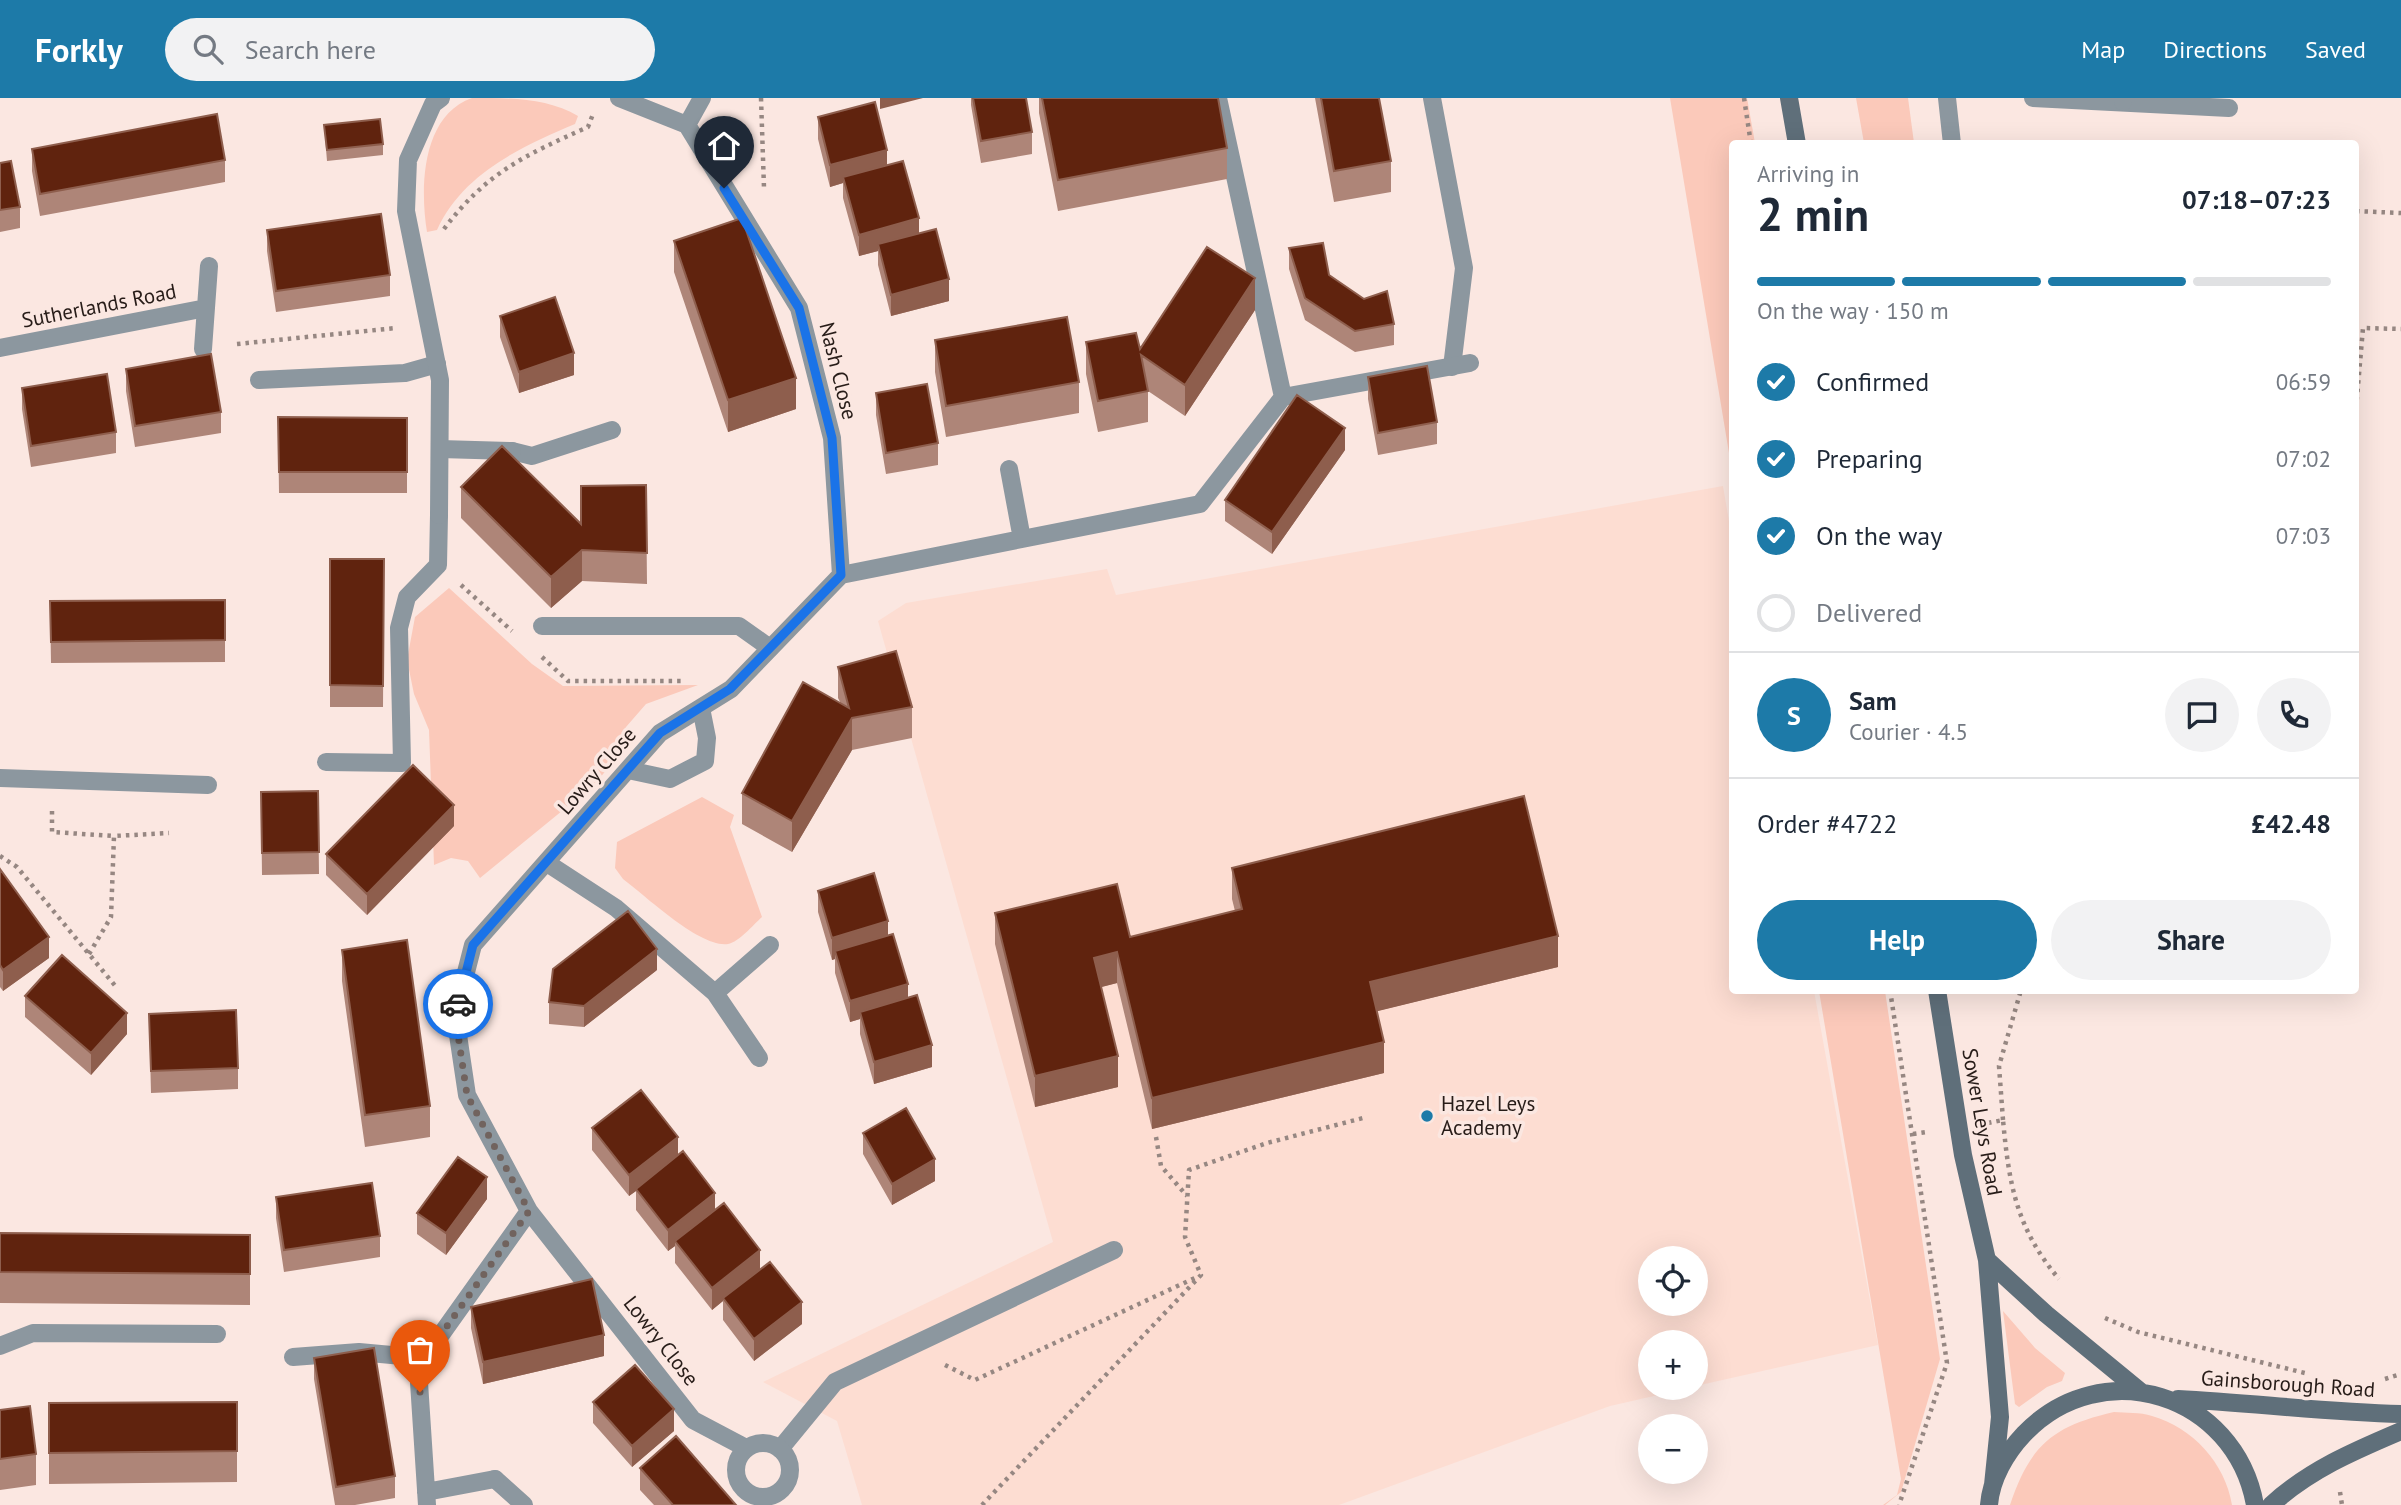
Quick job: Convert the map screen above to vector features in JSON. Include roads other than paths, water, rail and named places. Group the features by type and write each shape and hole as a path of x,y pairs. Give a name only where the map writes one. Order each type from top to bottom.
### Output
{"street":[{"path":"326,762 402,763 399,628 407,597 438,565 440,380 406,211 408,160 433,104 441,98"},
{"path":"619,98 687,125 702,98"},
{"path":"1218,98 1283,397"},
{"path":"1432,98 1464,268 1452,367"},
{"path":"1789,98 1796,140"},
{"path":"1947,98 1952,140"},
{"path":"2033,98 2123,100 2229,108"},
{"name":"Nash Close","path":"687,125 799,308 832,438 841,575"},
{"path":"203,349 209,266"},
{"name":"Sutherlands Road","path":"0,348 206,309"},
{"path":"841,575 1200,504 1283,397 1470,363"},
{"path":"258,380 405,373 437,364"},
{"path":"440,449 512,451 532,456 612,430"},
{"path":"1009,470 1022,539"},
{"name":"Lowry Close","path":"780,1449 763,1442 746,1448 693,1420 529,1211 467,1095 455,1014 473,945 660,733 730,689 841,575"},
{"path":"542,626 739,626 770,648"},
{"path":"628,770 670,779 705,761 707,738 701,708"},
{"path":"0,778 208,785"},
{"path":"547,863 616,908 715,993 759,1058"},
{"path":"715,993 770,945"},
{"name":"Sower Leys Road","path":"1938,994 1963,1155 1987,1260 2000,1417 1989,1499"},
{"path":"524,1505 495,1479 426,1499 418,1367 529,1211"},
{"path":"746,1448 736,1462 735,1471 741,1487 756,1496 775,1500 789,1474 786,1455 780,1449 835,1382 1114,1250"},
{"path":"1987,1260 2046,1314 2141,1392"},
{"path":"0,1346 33,1333 217,1334"},
{"path":"293,1357 359,1352 424,1358"},
{"path":"1989,1499 2011,1448 2039,1419 2074,1399 2114,1390 2141,1392 2171,1399 2191,1409 2222,1434 2244,1467 2255,1505"},
{"name":"Gainsborough Road","path":"2171,1399 2401,1414"},
{"path":"2271,1505 2289,1488 2331,1461 2401,1431"}],"place":[{"name":"Hazel Leys Academy","path":"1427,1116"}]}
